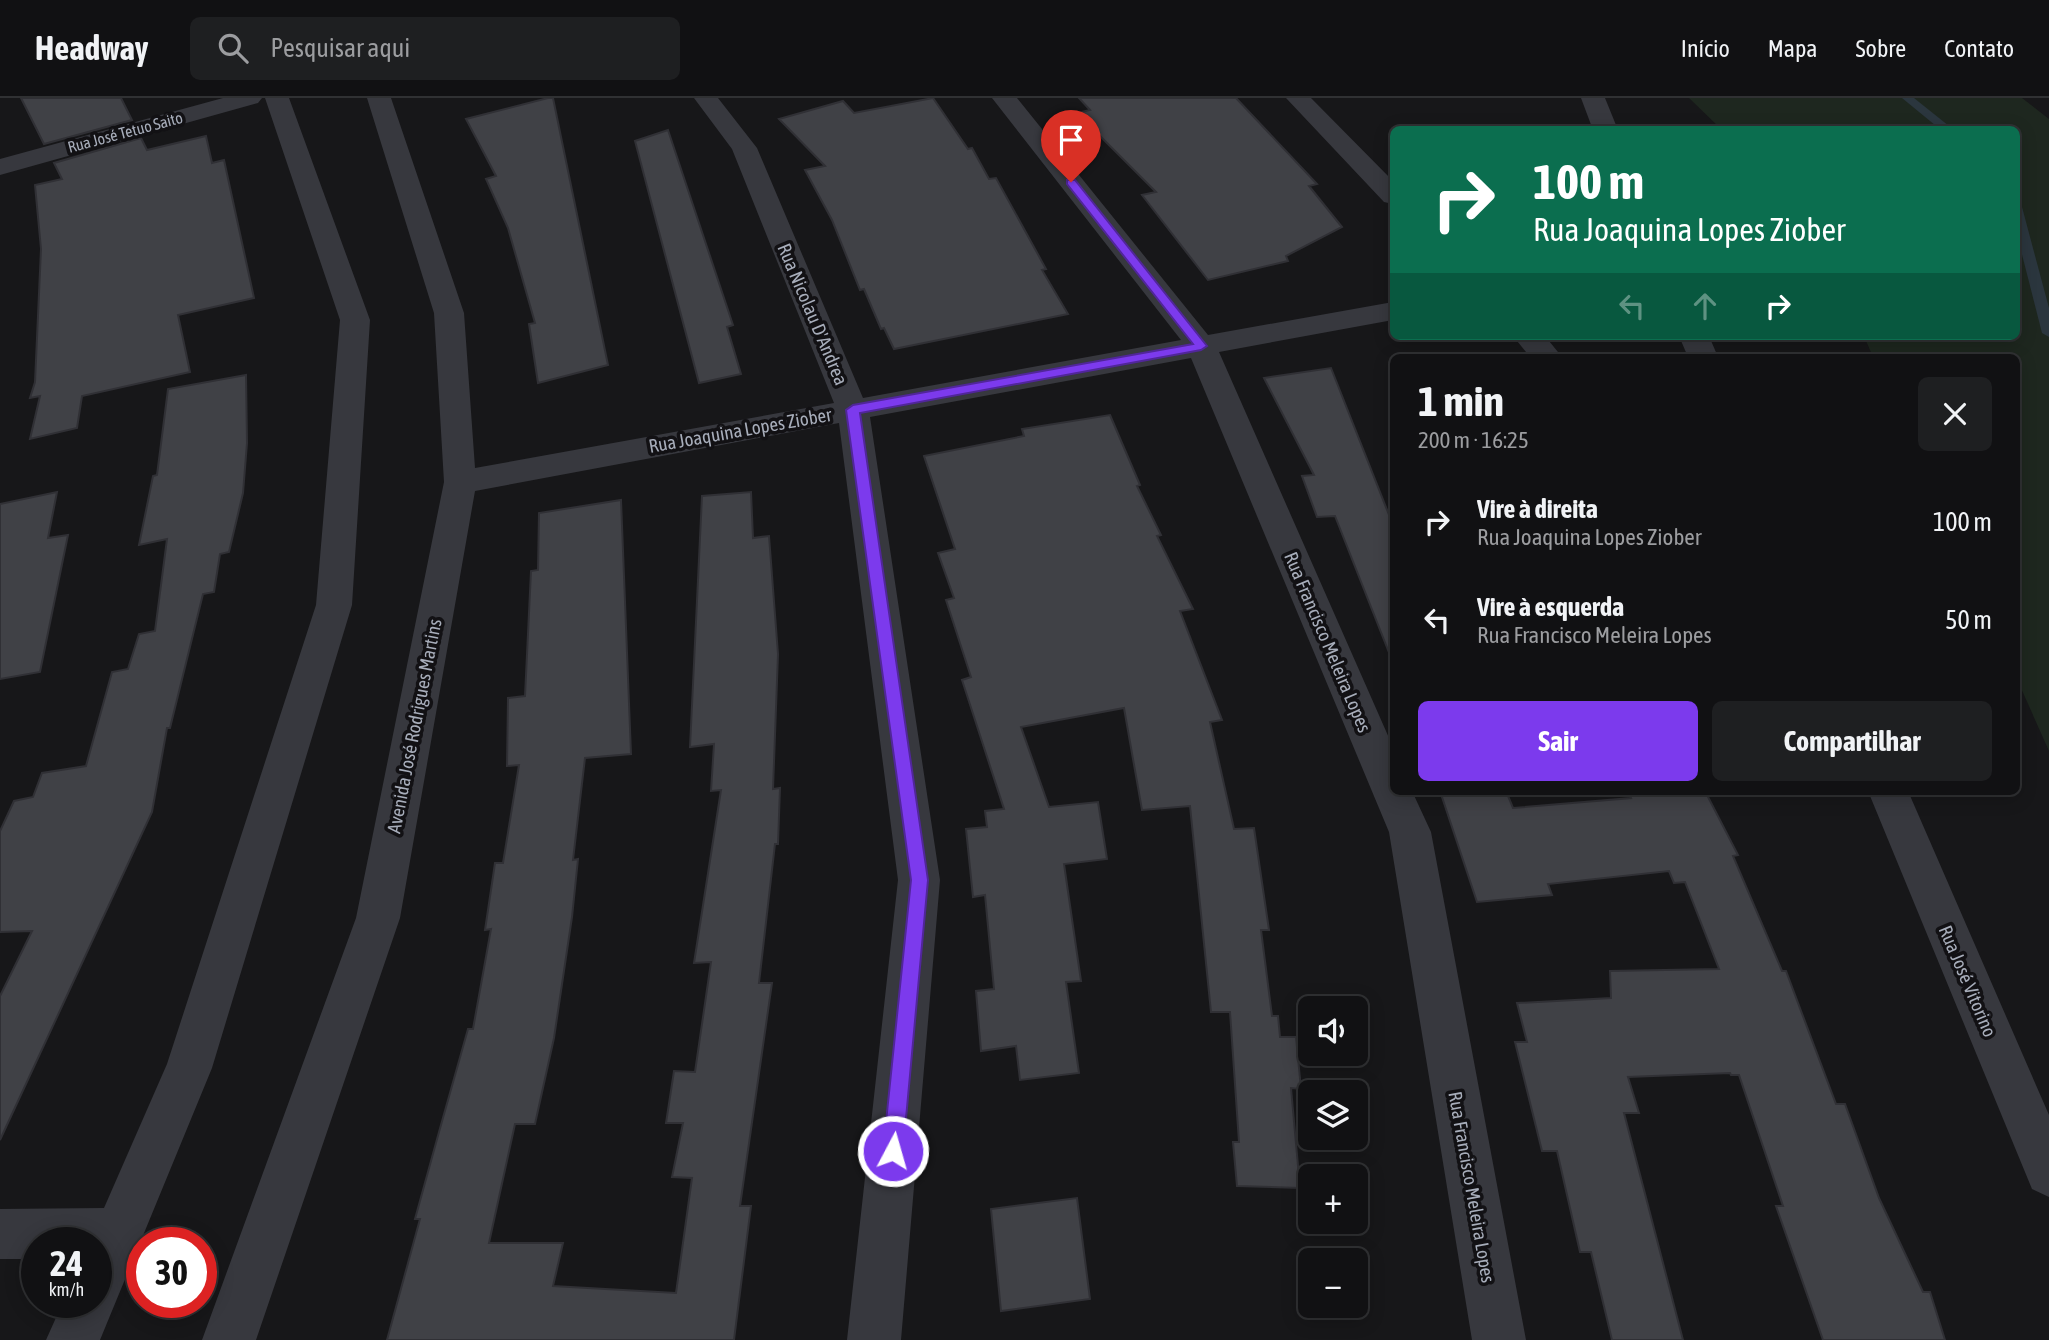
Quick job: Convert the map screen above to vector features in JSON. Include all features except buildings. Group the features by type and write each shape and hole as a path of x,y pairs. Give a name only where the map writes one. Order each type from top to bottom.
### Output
{"street":[{"name":"Rua José Tetuo Saito","path":"0,167 250,98"},
{"path":"112,1249 189,1068 334,605 355,320 277,98"},
{"name":"Avenida José Rodrigues Martins","path":"229,1340 378,918 460,482 449,313 379,98"},
{"name":"Rua Nicolau D'Andrea","path":"706,98 744,148 853,410 919,880 874,1340"},
{"name":"Rua Francisco Meleira Lopes","path":"1004,98 1201,346 1390,785"},
{"path":"1298,98 1390,193"},
{"path":"1592,98 1604,126"},
{"name":"Rua Joaquina Lopes Ziober","path":"460,482 1390,312"},
{"path":"1532,340 1544,354"},
{"name":"Rua Francisco Meleira Lopes","path":"1394,795 1410,832 1499,1340"},
{"name":"Rua José Vitorino","path":"1890,795 2049,1172"},
{"path":"0,1234 119,1233"},
{"path":"72,1340 82,1318"}],"shaded area":[{"path":"1689,98 2022,98 2049,119 2049,751 2020,686 2020,354 1872,354 1866,340 2020,340 2020,126 1718,126"}],"waterway":[{"path":"1907,98 1944,126"},
{"path":"2020,222 2049,333"}],"route":[{"path":"893,1151 919,880 853,410 1201,346 1071,182"}]}
